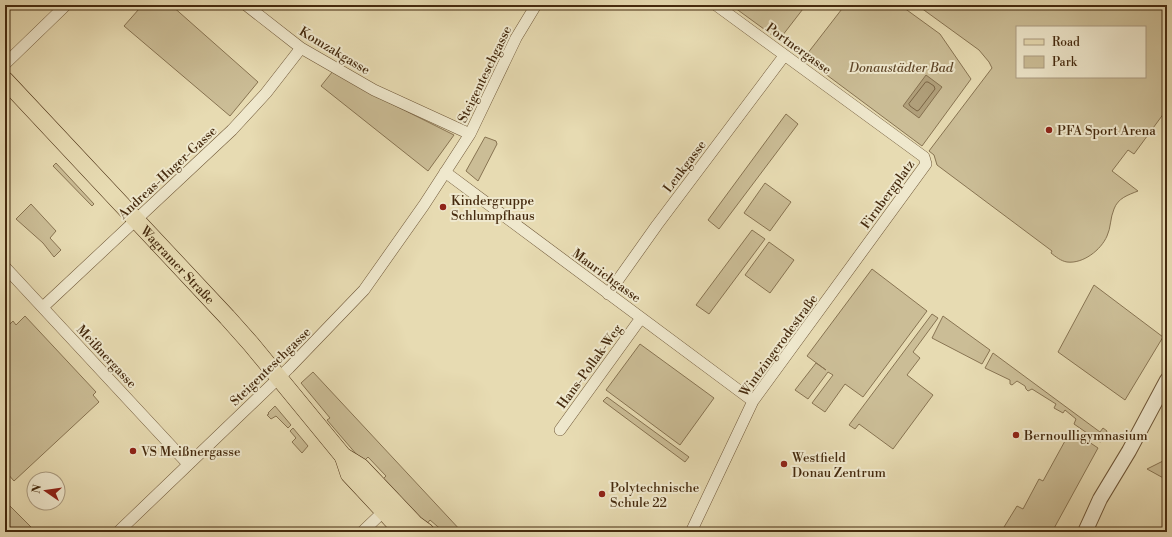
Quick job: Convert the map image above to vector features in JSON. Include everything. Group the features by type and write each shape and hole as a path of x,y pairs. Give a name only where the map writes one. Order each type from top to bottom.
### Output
{"main road":[{"name":"Wagramer Straße","path":"5,80 227,317 343,456 361,467 415,524 426,532"},
{"name":"Wagramer Straße","path":"343,456 349,474 403,532"}],"street":[{"path":"5,64 66,5"},
{"name":"Komzakgasse","path":"246,5 301,48 392,99 470,134"},
{"name":"Steigenteschgasse","path":"118,532 279,378 364,290 424,205 470,134 516,38 536,5"},
{"name":"Portnergasse","path":"716,5 924,157"},
{"name":"Andreas-Huger-Gasse","path":"43,307 232,130 266,93 301,48"},
{"name":"Lenkgasse","path":"608,294 657,225 784,56"},
{"name":"Firnbergplatz","path":"867,245 926,164 924,157"},
{"name":"Maurichgasse","path":"445,172 753,401"},
{"name":"Wintzingerodestraße","path":"691,532 753,401 867,245"},
{"name":"Meißnergasse","path":"5,267 188,464"},
{"name":"Hans-Pollak-Weg","path":"560,430 641,318"},
{"path":"1085,532 1100,499 1129,451 1167,380"},
{"path":"362,532 384,512"}],"green space":[{"path":"135,5 171,5 258,82 230,116 124,26 139,9"},
{"path":"731,5 806,5 779,40"},
{"name":"Donaustädter Bad","path":"845,5 900,5 940,34 971,79 922,146 804,58"},
{"name":"PFA Sport Arena","path":"917,5 1167,5 1167,109 1134,154 1128,150 1112,171 1138,191 1124,197 1118,202 1113,212 1108,233 1104,241 1091,255 1079,261 1063,261 1051,253 1052,251 937,165 934,155 929,151 992,68 979,50"},
{"path":"333,71 370,93 454,135 428,171 321,86"},
{"path":"786,114 798,124 719,229 708,220"},
{"path":"485,137 496,141 497,144 478,181 466,171"},
{"path":"56,163 94,204 92,206 53,166"},
{"path":"765,183 791,202 770,231 744,213"},
{"path":"31,204 56,231 50,238 61,250 54,257 43,243 16,219"},
{"path":"752,230 765,239 709,314 696,305"},
{"path":"769,242 794,260 770,293 745,275"},
{"path":"872,269 927,311 863,397 845,384 825,412 812,403 833,375 828,372 808,399 795,390 816,363 826,370 807,356"},
{"path":"1094,285 1163,337 1125,400 1058,352"},
{"path":"932,314 938,318 913,352 920,358 907,375 933,395 893,449 859,424 855,429 849,425"},
{"path":"25,316 96,392 93,395 99,402 14,481 7,473 5,475 5,329 13,321 16,325"},
{"path":"943,316 990,350 982,364 932,338"},
{"path":"640,344 714,398 680,445 606,390"},
{"path":"993,353 1100,432 1103,428 1107,431 1102,441 1100,442 1074,424 1076,419 1065,410 1063,413 1054,408 1056,404 1032,389 1028,391 1025,386 1017,381 1012,385 1010,384 1010,380 985,368"},
{"path":"313,372 462,532 444,532 430,520 426,525 381,481 386,476 368,457 363,462 327,420 330,418 301,383"},
{"path":"607,397 689,457 685,462 603,401"},
{"path":"275,406 291,425 288,428 276,416 271,419 267,415"},
{"path":"293,428 308,446 302,453 292,442 296,438 290,431"},
{"path":"1071,430 1098,448 1052,532 1012,532 1004,527 1017,506 1023,509 1039,479 1043,481"},
{"path":"1167,456 1167,480 1147,469 1165,460"},
{"path":"5,501 36,532 5,532"}],"water":[{"path":"926,75 942,87 919,118 903,106"}],"place":[{"name":"PFA Sport Arena","path":"1049,130"},
{"name":"Kindergruppe Schlumpfhaus","path":"443,207"},
{"name":"Bernoulligymnasium","path":"1016,435"},
{"name":"VS Meißnergasse","path":"133,451"},
{"name":"Westfield Donau Zentrum","path":"784,464"},
{"name":"Polytechnische Schule 22","path":"602,494"}]}
